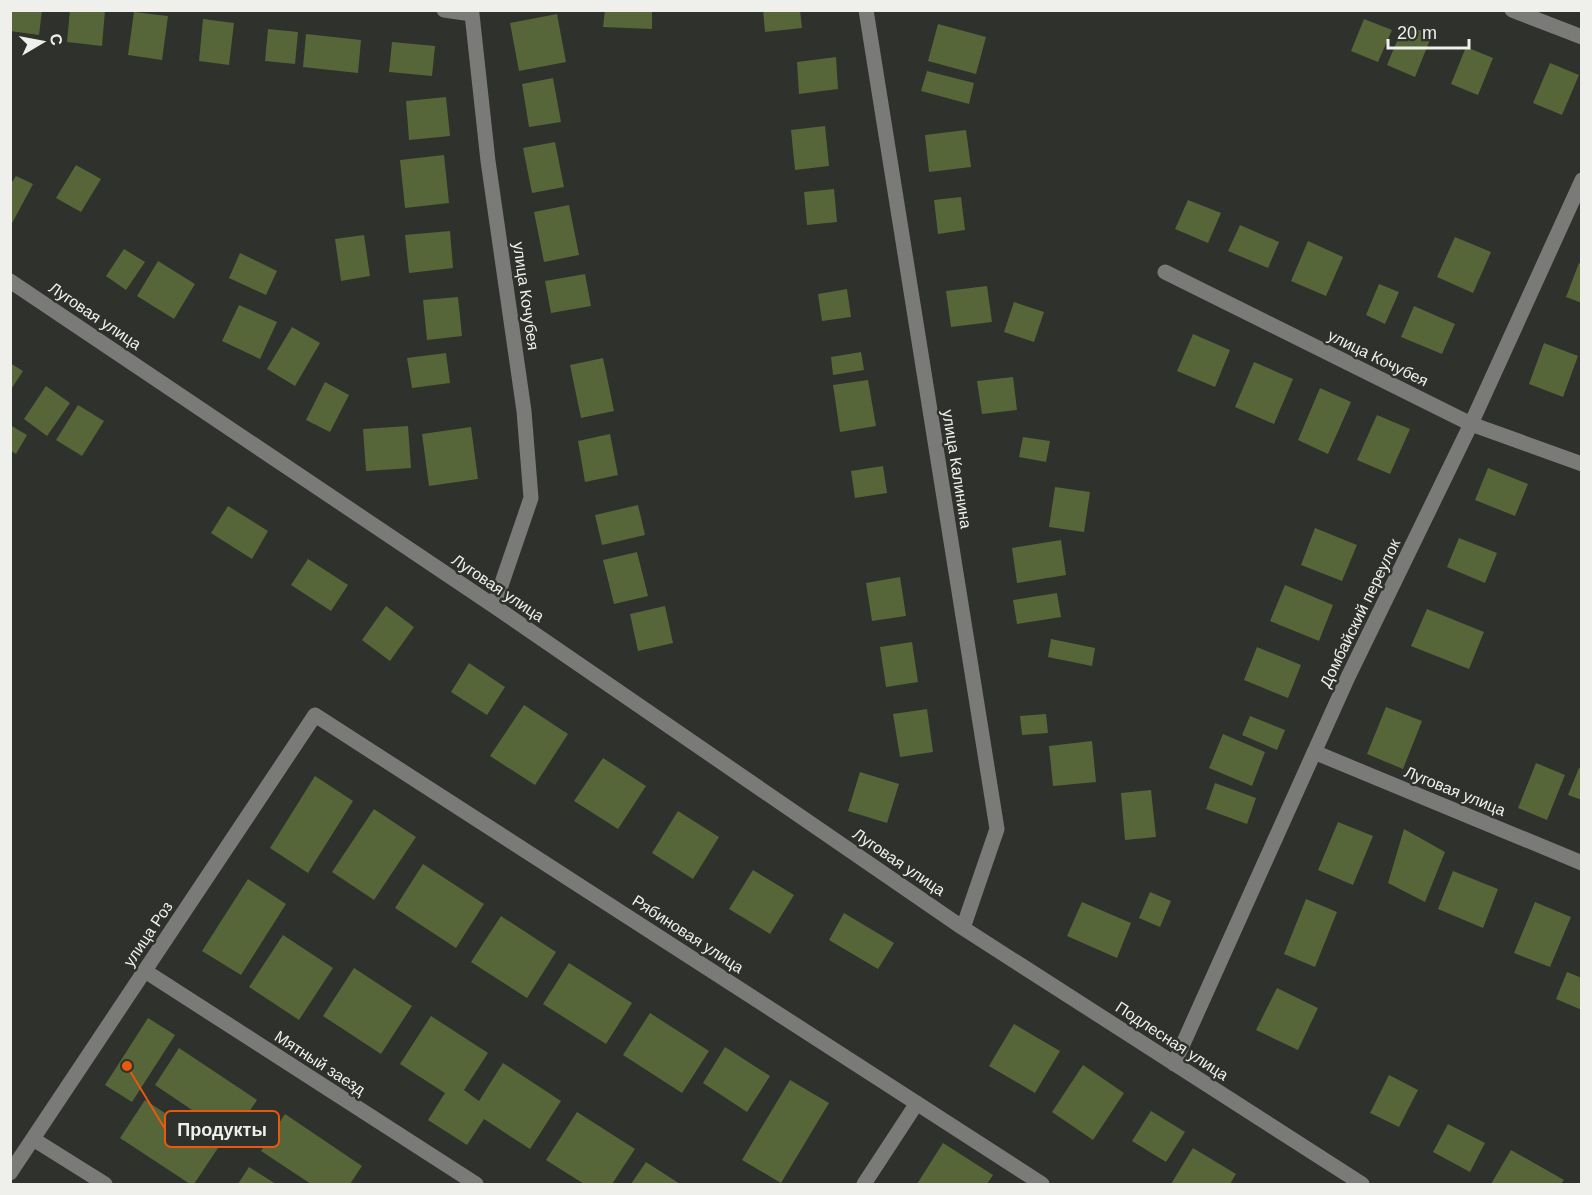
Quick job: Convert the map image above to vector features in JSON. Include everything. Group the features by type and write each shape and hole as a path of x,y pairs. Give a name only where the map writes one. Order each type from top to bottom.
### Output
{"street":[{"name":"улица Кочубея","path":"444,10 472,14 488,161 524,411 531,498 494,606"},
{"name":"улица Калинина","path":"866,10 997,829 963,928"},
{"path":"1512,10 1581,38"},
{"name":"Домбайский переулок","path":"1174,1064 1348,677 1471,424 1581,180"},
{"name":"улица Кочубея","path":"1165,272 1471,424 1581,464"},
{"name":"Луговая улица","path":"10,280 494,606 963,928"},
{"name":"улица Роз","path":"10,1173 315,715"},
{"name":"Рябиновая улица","path":"315,715 1042,1185"},
{"name":"Луговая улица","path":"1314,752 1581,863"},
{"name":"Подлесная улица","path":"963,928 1362,1185"},
{"name":"Мятный заезд","path":"145,971 477,1185"},
{"path":"864,1185 917,1103"},
{"path":"33,1139 105,1185"}],"building":[{"path":"10,10 42,10 39,35 10,31"},
{"path":"70,10 105,10 102,46 67,42"},
{"path":"605,10 652,10 652,29 603,27"},
{"path":"763,10 800,10 802,28 765,32"},
{"path":"134,12 168,16 162,60 128,55"},
{"path":"557,14 566,62 519,71 510,23"},
{"path":"203,19 234,23 229,65 199,61"},
{"path":"1364,19 1392,30 1378,62 1351,51"},
{"path":"938,24 986,37 976,74 928,61"},
{"path":"1404,24 1432,35 1415,77 1387,65"},
{"path":"268,29 298,32 295,64 265,61"},
{"path":"306,34 361,40 358,73 303,67"},
{"path":"392,42 435,46 432,76 389,72"},
{"path":"1466,47 1493,58 1478,95 1451,84"},
{"path":"836,57 838,89 799,94 797,62"},
{"path":"1550,63 1579,75 1562,115 1533,103"},
{"path":"927,71 974,83 969,104 921,91"},
{"path":"553,78 561,122 529,127 522,84"},
{"path":"446,97 450,136 409,140 406,101"},
{"path":"825,126 829,166 795,170 791,130"},
{"path":"966,130 971,167 929,172 925,135"},
{"path":"555,142 564,187 532,193 523,148"},
{"path":"444,155 449,203 405,208 400,160"},
{"path":"76,165 101,179 81,212 56,198"},
{"path":"16,176 33,184 10,227 10,185"},
{"path":"834,189 837,222 807,225 804,192"},
{"path":"961,197 965,230 938,234 934,200"},
{"path":"1188,200 1221,213 1208,243 1175,229"},
{"path":"569,205 579,255 544,262 534,212"},
{"path":"1240,225 1279,242 1268,268 1228,251"},
{"path":"450,231 453,268 409,273 405,235"},
{"path":"364,235 370,276 341,281 335,239"},
{"path":"1455,237 1491,252 1473,293 1437,277"},
{"path":"1308,241 1343,257 1326,296 1291,281"},
{"path":"124,249 145,262 126,290 106,276"},
{"path":"240,253 277,271 266,295 229,278"},
{"path":"158,261 195,284 174,319 137,296"},
{"path":"1579,263 1582,264 1582,303 1566,297"},
{"path":"585,274 591,306 551,313 545,281"},
{"path":"1379,284 1399,292 1385,324 1366,315"},
{"path":"987,286 992,322 951,327 946,291"},
{"path":"847,289 851,317 822,321 818,294"},
{"path":"458,297 462,336 427,340 423,300"},
{"path":"1014,302 1044,312 1034,342 1004,332"},
{"path":"239,305 277,322 260,359 222,341"},
{"path":"1414,306 1455,324 1442,354 1401,337"},
{"path":"292,327 320,343 295,386 267,369"},
{"path":"1193,334 1230,350 1215,387 1177,371"},
{"path":"1544,343 1578,356 1563,397 1529,384"},
{"path":"861,352 864,370 833,375 831,357"},
{"path":"446,353 450,383 412,388 407,358"},
{"path":"603,358 614,411 581,418 570,365"},
{"path":"1254,362 1293,379 1274,424 1235,407"},
{"path":"10,363 23,371 10,391"},
{"path":"1013,377 1017,410 982,414 977,381"},
{"path":"868,380 876,426 840,432 833,385"},
{"path":"325,382 349,395 330,432 306,420"},
{"path":"46,386 70,403 47,436 24,419"},
{"path":"1320,388 1351,402 1328,454 1298,440"},
{"path":"78,405 104,421 82,456 56,440"},
{"path":"1377,415 1410,429 1390,474 1357,460"},
{"path":"10,425 27,435 16,454 10,450"},
{"path":"408,426 411,468 366,471 363,429"},
{"path":"471,427 478,479 429,486 422,434"},
{"path":"610,434 618,475 585,482 578,441"},
{"path":"1023,437 1050,441 1046,462 1019,457"},
{"path":"883,466 887,493 855,498 851,471"},
{"path":"1488,468 1528,484 1515,516 1475,500"},
{"path":"1055,487 1090,492 1084,532 1049,527"},
{"path":"638,505 645,535 602,545 595,515"},
{"path":"228,506 268,531 252,559 211,533"},
{"path":"1315,528 1357,545 1342,581 1301,565"},
{"path":"1459,538 1497,553 1485,583 1447,567"},
{"path":"1061,540 1066,575 1017,583 1012,548"},
{"path":"637,552 648,596 614,604 603,560"},
{"path":"308,559 348,585 331,611 291,585"},
{"path":"900,577 906,616 872,621 866,583"},
{"path":"1285,585 1333,605 1319,641 1270,621"},
{"path":"1057,593 1061,617 1017,624 1013,600"},
{"path":"386,606 414,627 390,661 362,640"},
{"path":"665,606 673,643 638,651 630,614"},
{"path":"1427,609 1484,632 1469,669 1411,646"},
{"path":"1051,639 1095,648 1092,666 1048,657"},
{"path":"912,642 918,682 886,687 880,647"},
{"path":"1257,647 1301,665 1288,698 1244,680"},
{"path":"469,663 505,687 487,715 451,692"},
{"path":"524,705 568,734 535,785 490,756"},
{"path":"1386,707 1422,721 1403,769 1367,754"},
{"path":"927,709 933,752 900,757 893,714"},
{"path":"1046,714 1048,733 1022,735 1020,716"},
{"path":"1250,716 1285,730 1277,750 1242,735"},
{"path":"1223,734 1265,752 1252,786 1209,768"},
{"path":"1092,741 1096,782 1053,786 1049,746"},
{"path":"603,758 646,786 618,829 574,801"},
{"path":"1536,763 1565,775 1547,820 1518,808"},
{"path":"1579,768 1582,769 1582,800 1568,795"},
{"path":"860,772 899,784 887,823 848,811"},
{"path":"315,776 353,801 308,873 270,848"},
{"path":"1215,783 1256,798 1247,824 1206,809"},
{"path":"1151,790 1156,837 1125,840 1121,793"},
{"path":"374,809 416,837 374,900 332,872"},
{"path":"678,811 719,837 693,879 652,853"},
{"path":"1338,822 1373,836 1353,885 1318,870"},
{"path":"1404,829 1445,852 1425,902 1388,883"},
{"path":"423,864 484,904 456,948 395,908"},
{"path":"753,870 794,895 770,934 729,909"},
{"path":"1453,871 1498,889 1483,928 1438,909"},
{"path":"248,879 286,904 241,975 202,951"},
{"path":"1150,892 1171,901 1160,927 1139,918"},
{"path":"1306,899 1337,912 1315,967 1284,954"},
{"path":"1082,902 1131,923 1117,958 1067,936"},
{"path":"1535,902 1571,917 1550,967 1514,953"},
{"path":"844,913 894,943 878,969 829,940"},
{"path":"501,916 556,952 527,998 471,962"},
{"path":"283,935 333,968 299,1020 249,987"},
{"path":"569,963 632,1003 606,1044 543,1004"},
{"path":"354,968 412,1006 381,1054 323,1016"},
{"path":"1567,972 1582,978 1582,1010 1556,999"},
{"path":"1277,988 1318,1008 1298,1050 1256,1030"},
{"path":"650,1013 709,1051 682,1093 623,1055"},
{"path":"431,1016 488,1053 464,1090 479,1101 503,1063 561,1101 530,1149 484,1119 467,1145 428,1120 445,1093 400,1064"},
{"path":"148,1018 175,1035 132,1102 105,1085"},
{"path":"1014,1024 1060,1051 1035,1093 989,1066"},
{"path":"725,1047 770,1076 747,1112 703,1083"},
{"path":"179,1048 257,1100 232,1137 155,1085"},
{"path":"1083,1065 1124,1093 1093,1140 1052,1112"},
{"path":"1389,1075 1418,1090 1399,1127 1370,1113"},
{"path":"790,1080 829,1103 781,1183 742,1160"},
{"path":"145,1100 218,1148 194,1184 190,1184 120,1138"},
{"path":"1151,1111 1185,1132 1166,1162 1132,1141"},
{"path":"577,1112 635,1149 612,1184 584,1184 546,1160"},
{"path":"285,1114 362,1166 350,1184 311,1184 261,1151"},
{"path":"1448,1124 1485,1143 1470,1172 1433,1152"},
{"path":"943,1143 993,1175 987,1184 917,1184"},
{"path":"1193,1148 1236,1174 1230,1184 1171,1184"},
{"path":"1511,1150 1564,1180 1561,1184 1491,1184"},
{"path":"646,1162 680,1184 631,1184"},
{"path":"249,1167 276,1184 238,1184"}],"place":[{"name":"Продукты","path":"127,1066"}]}
